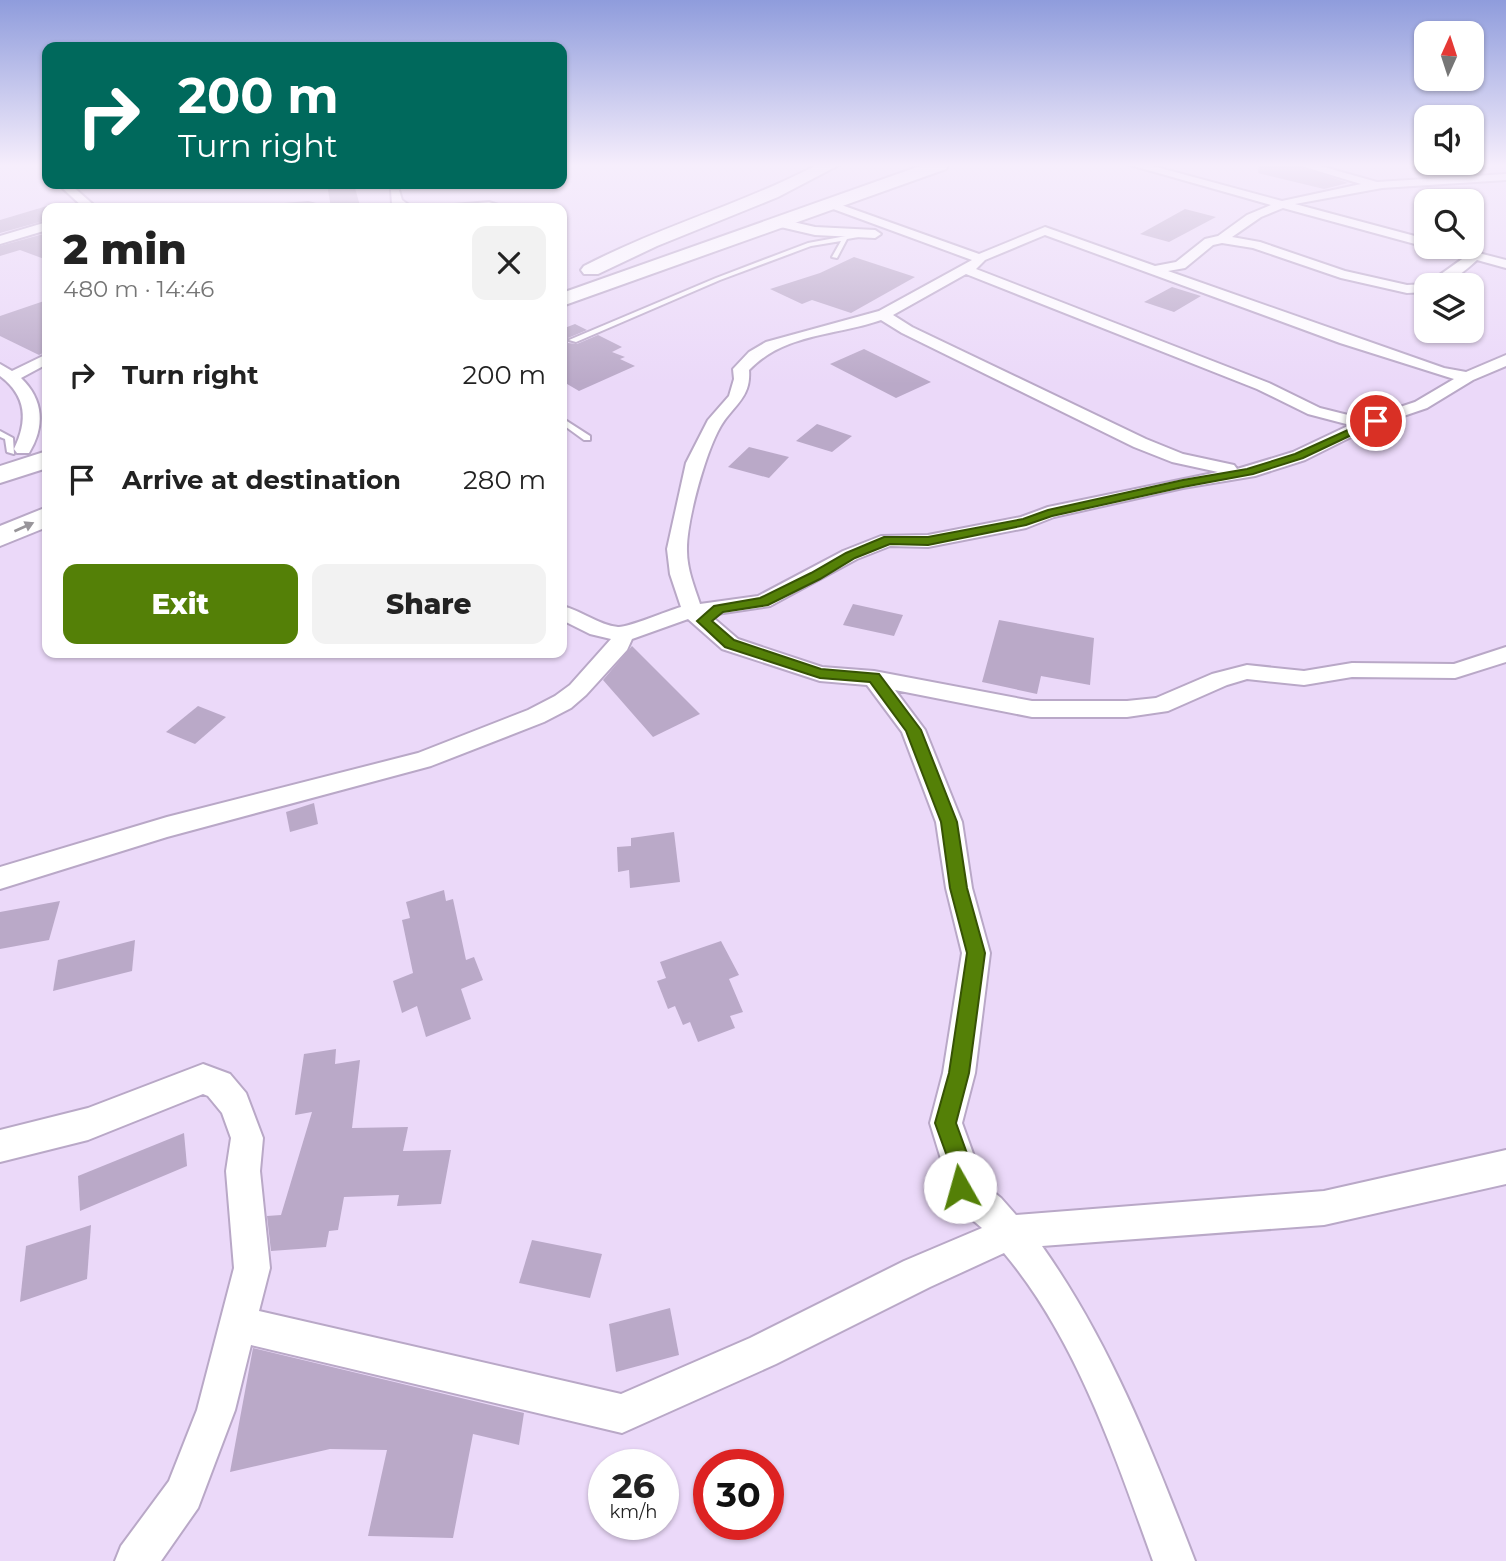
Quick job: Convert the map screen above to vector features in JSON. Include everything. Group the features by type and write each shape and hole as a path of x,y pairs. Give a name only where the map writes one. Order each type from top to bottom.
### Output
{"main road":[{"path":"590,270 621,252 657,238"},
{"path":"571,276 684,238"},
{"path":"567,298 733,238"},
{"path":"0,508 42,492"},
{"path":"0,537 42,518"}],"street":[{"path":"923,238 979,258"},
{"path":"1028,238 979,258 978,262 883,315 779,342 758,351 741,369 742,379 737,397 724,408 711,428 695,463 677,557 705,613 730,643 820,674 874,678 1018,707 1127,709 1160,705 1220,679 1247,672 1304,678 1352,670 1455,671 1506,654"},
{"path":"1063,238 1370,349 1441,372 1468,377"},
{"path":"1152,271 1180,265 1209,242 1222,239 1256,245 1341,274 1414,289"},
{"path":"1484,258 1506,264"},
{"path":"1454,273 1471,259"},
{"path":"965,269 1263,386 1314,411 1365,424"},
{"path":"883,315 907,330 1140,443 1200,465 1249,472"},
{"path":"18,452 32,431 35,413 24,392 4,375 42,360"},
{"path":"567,614 597,629 623,635 664,618 763,602 816,576 850,555 888,540 928,541 1026,522 1048,513 1183,483 1249,472 1319,448 1365,424 1435,398 1468,377 1506,360"},
{"path":"0,878 167,827 423,760 526,720 563,702 578,690 619,645 623,635"},
{"path":"874,678 913,730 949,822 959,888 976,953 959,1073 946,1123 958,1159 960,1187 991,1212 1043,1276 1075,1332 1132,1450 1174,1561"},
{"path":"0,1146 88,1124 203,1079 219,1085 235,1104 247,1138 243,1171 251,1268 239,1324 216,1410 184,1494 136,1561"},
{"path":"239,1324 622,1413 764,1352 917,1274 1010,1234 1055,1227 1324,1208 1506,1167"}],"lane":[{"path":"835,257 845,238"},
{"path":"573,340 718,279 810,244 845,238"},
{"path":"567,424 587,438"}],"building":[{"path":"29,238 42,238 42,258 20,250 0,256 0,246"},
{"path":"1154,238 1177,238 1169,242"},
{"path":"854,257 915,277 851,313 812,300 802,304 770,289 820,273"},
{"path":"1172,287 1201,296 1174,312 1144,302"},
{"path":"42,302 42,354 39,355 0,336 0,316"},
{"path":"575,324 587,330 568,338 568,343 577,344 598,335 622,347 612,352 625,357 620,359 635,366 579,391 567,384 567,327"},
{"path":"864,349 931,382 896,398 830,364"},
{"path":"817,424 852,436 832,452 796,441"},
{"path":"749,447 789,457 769,478 728,467"},
{"path":"853,604 903,615 894,636 843,625"},
{"path":"999,620 1094,638 1090,685 1041,676 1037,694 982,682"},
{"path":"632,646 700,714 653,737 603,680"},
{"path":"198,706 226,717 195,744 166,732"},
{"path":"314,803 318,824 290,832 286,812"},
{"path":"674,832 680,882 630,888 629,870 618,872 617,847 631,846 631,838"},
{"path":"444,890 446,901 453,899 466,960 474,957 483,980 461,989 471,1019 426,1037 417,1006 402,1013 393,981 413,973 402,920 410,918 406,902"},
{"path":"60,901 49,940 0,949 0,912"},
{"path":"135,940 132,971 53,991 58,960"},
{"path":"721,941 739,975 729,979 743,1012 730,1016 735,1028 698,1042 690,1022 683,1025 675,1006 668,1009 657,981 666,978 660,962"},
{"path":"336,1049 335,1064 360,1060 352,1128 408,1127 403,1151 451,1150 441,1204 397,1206 399,1195 344,1197 338,1230 329,1231 326,1247 271,1251 267,1216 281,1215 312,1112 295,1115 304,1054"},
{"path":"184,1133 187,1166 80,1211 78,1176"},
{"path":"91,1225 87,1279 20,1302 26,1246"},
{"path":"532,1240 602,1254 590,1298 519,1283"},
{"path":"670,1308 679,1355 616,1372 609,1324"},
{"path":"253,1348 524,1413 519,1445 473,1434 453,1538 368,1536 387,1450 330,1449 230,1472"}],"route":[{"path":"960,1187 958,1159 946,1123 959,1073 976,953 959,888 949,822 913,730 897,705 874,678 820,674 730,643 704,621 719,609 763,602 816,576 850,555 888,540 928,541 1026,522 1048,513 1060,513 1183,483 1249,472 1329,444 1365,424 1376,421"}]}
